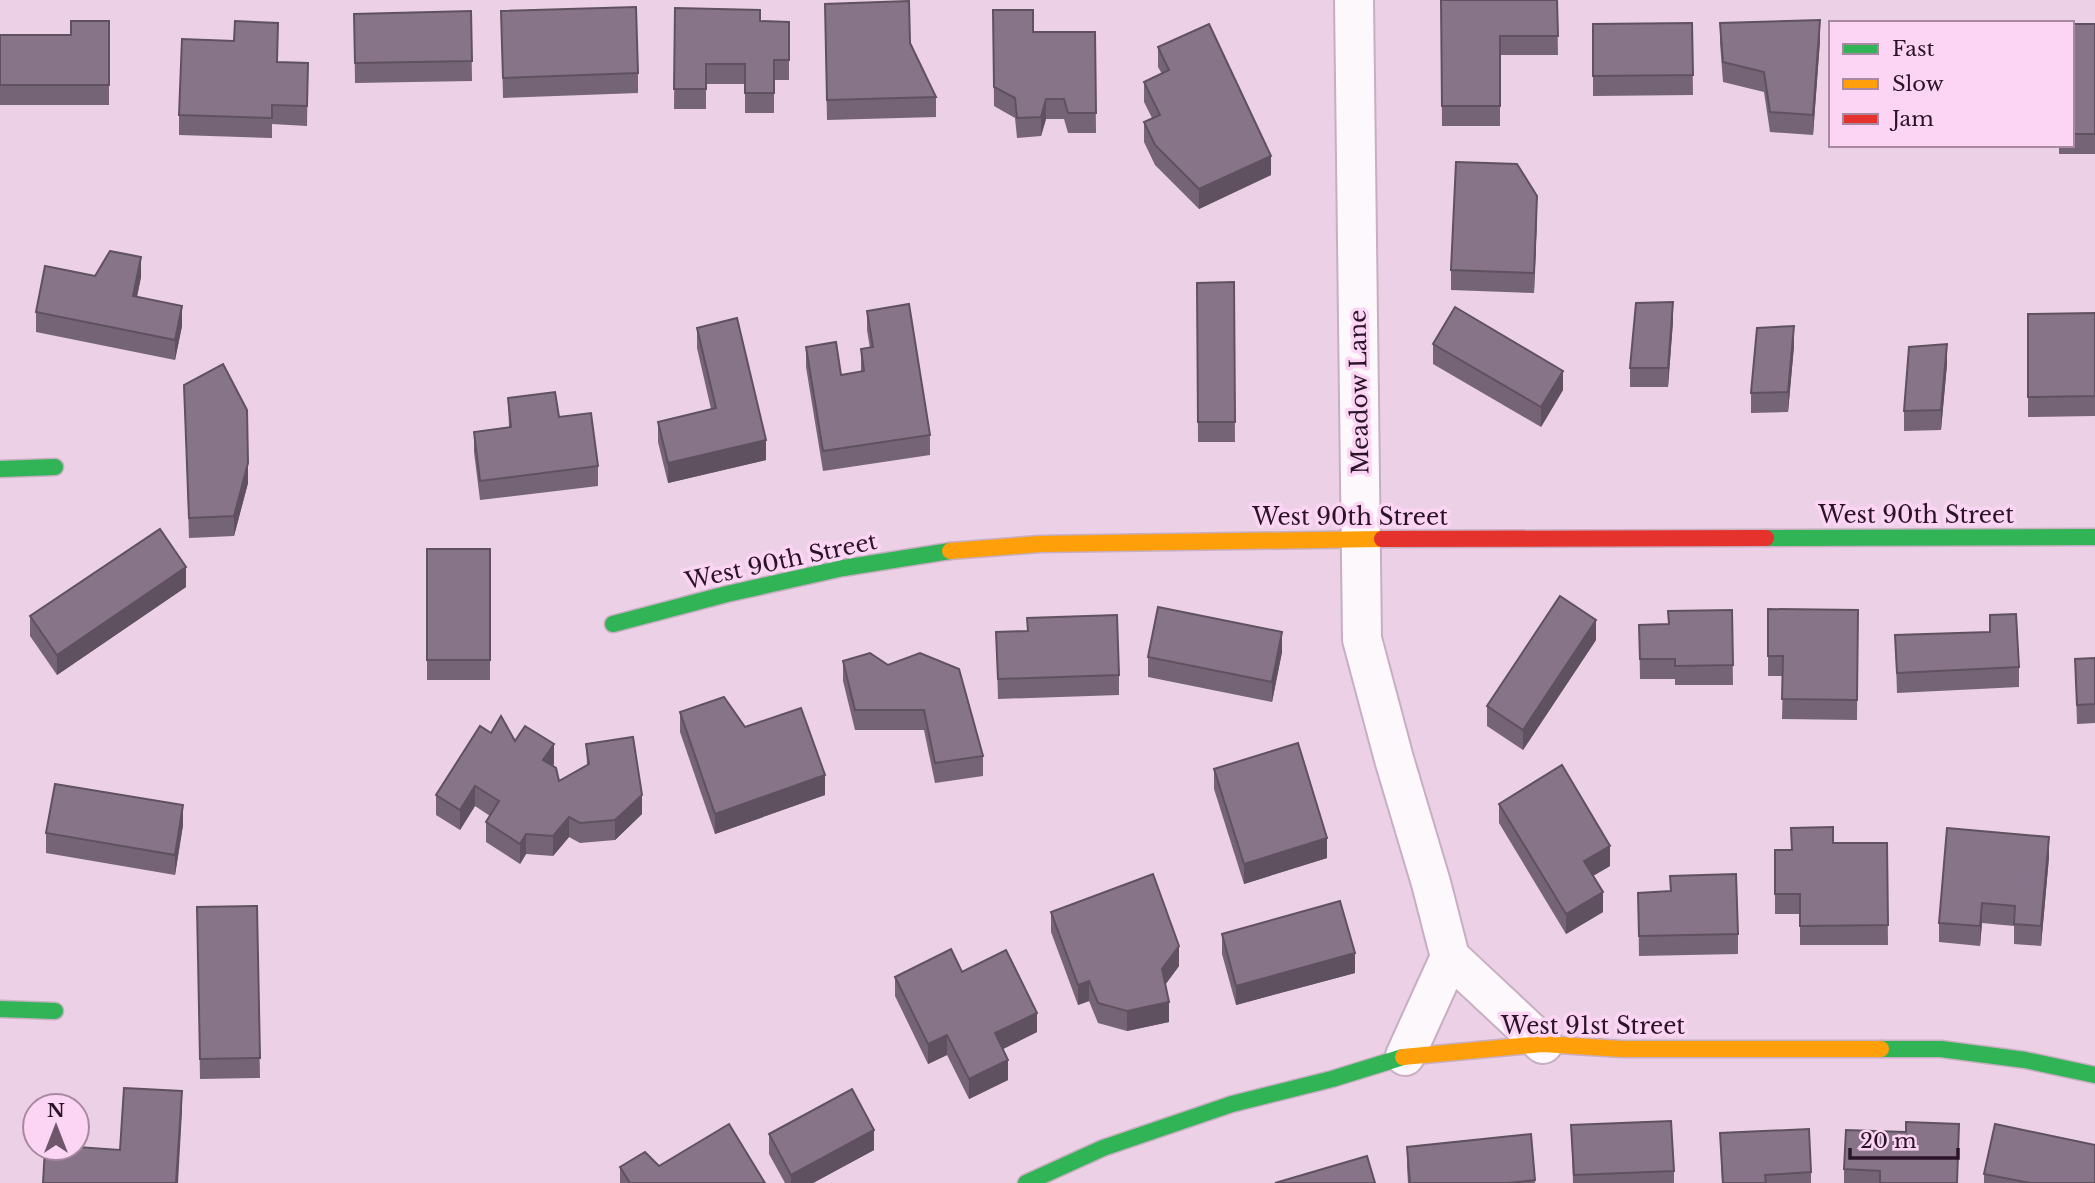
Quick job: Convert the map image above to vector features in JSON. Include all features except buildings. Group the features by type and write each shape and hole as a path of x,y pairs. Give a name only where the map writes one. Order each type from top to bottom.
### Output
{"street":[{"name":"Meadow Lane","path":"1354,0 1362,639 1450,957"},
{"path":"0,469 55,467"},
{"name":"West 90th Street","path":"613,624 727,594 843,568 960,550 1040,544 2095,537"},
{"path":"1405,1056 1450,957 1543,1044"},
{"path":"0,1009 55,1011"},
{"name":"West 91st Street","path":"1026,1183 1103,1148 1232,1104 1332,1079 1405,1056 1543,1044 1622,1049 1941,1049 2025,1059 2095,1075"}],"traffic: fast":[{"path":"0,469 55,467"},
{"path":"1766,538 2095,537"},
{"path":"613,624 727,594 843,568 950,551"},
{"path":"0,1009 55,1011"},
{"path":"1881,1049 1941,1049 2025,1060 2095,1075"},
{"path":"1026,1183 1103,1148 1232,1104 1332,1079 1403,1057"}],"traffic: slow":[{"path":"950,551 1040,544 1382,539"},
{"path":"1403,1057 1543,1044 1622,1049 1881,1049"}],"traffic: jam":[{"path":"1382,539 1766,538"}]}
